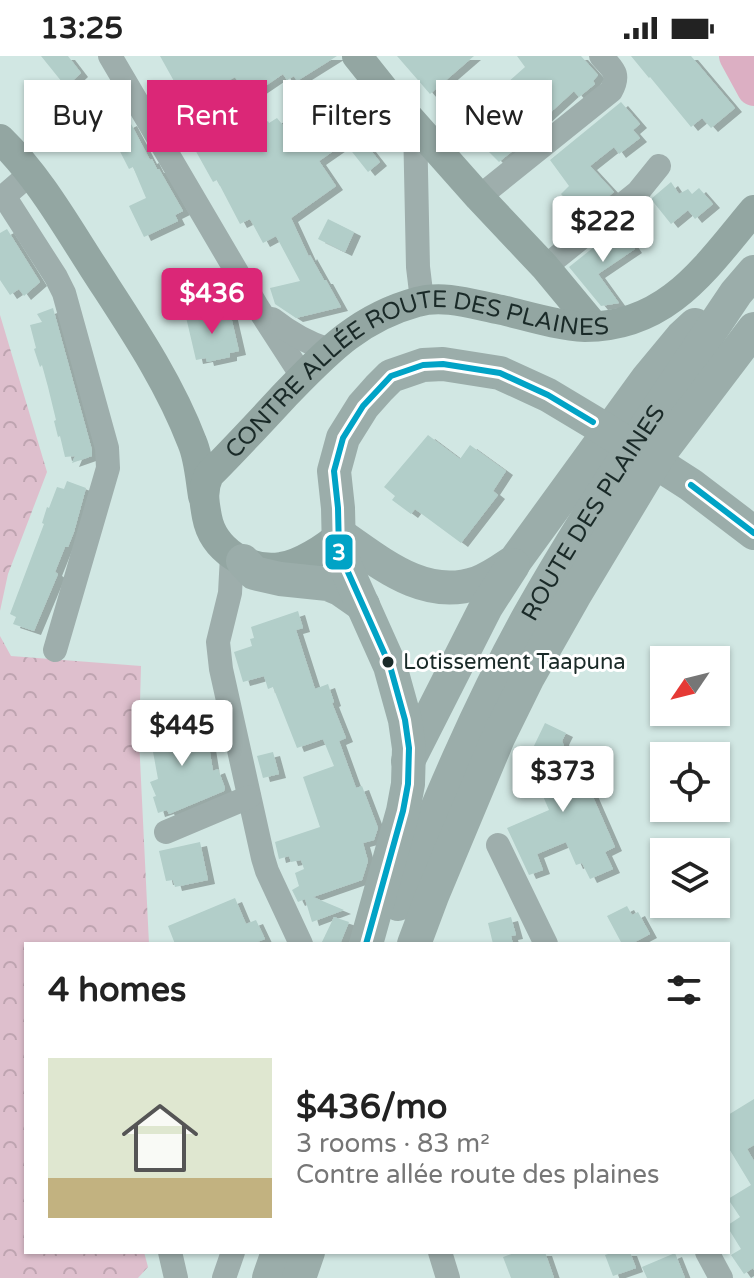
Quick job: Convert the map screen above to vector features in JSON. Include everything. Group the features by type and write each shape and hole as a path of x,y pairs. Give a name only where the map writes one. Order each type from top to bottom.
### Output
{"highway":[{"path":"408,761 486,607 515,561 648,378 682,337 745,282"},
{"name":"ROUTE DES PLAINES","path":"382,942 486,699 528,618 571,543 745,282"},
{"name":"ROUTE DES PLAINES","path":"415,942 498,738 528,677 660,453 754,329"},
{"path":"367,942 400,824 408,784 408,761 400,695 377,634 339,552 334,471 343,438 363,406 391,376 423,365 443,364 500,373 548,395 593,422 751,525"},
{"path":"340,535 398,575 436,588 478,582 515,561"},
{"path":"237,559 254,573 328,584 363,605"},
{"path":"260,1278 266,1254"},
{"path":"269,1278 277,1254"},
{"path":"299,1278 307,1254"}],"main road":[{"path":"368,60 383,80"},
{"path":"420,129 594,326"},
{"path":"0,139 31,173 170,392 194,445 203,496"},
{"name":"CONTRE ALLÉE ROUTE DES PLAINES","path":"237,559 214,539 209,529 203,496 209,475 302,376 362,325 403,306 433,299 583,327 632,320 676,297 754,210"},
{"path":"237,559 263,567 285,566 329,545 340,535"}],"street":[{"path":"110,56 258,308 302,376"},
{"path":"479,197 611,91 616,74 601,56"},
{"path":"416,152 418,267 422,300"},
{"path":"545,267 629,199 659,166"},
{"path":"31,173 2,194 64,293 107,448 108,468 55,650"},
{"path":"258,308 289,333 329,350"},
{"path":"237,559 218,642 221,669 267,871 300,942"},
{"path":"166,832 249,797"},
{"path":"498,845 545,942"},
{"path":"170,1254 176,1278"},
{"path":"224,1278 232,1254"},
{"path":"441,1254 448,1278"},
{"path":"708,1254 721,1278"}],"green space":[{"path":"0,315 47,472 8,574 0,611"},
{"path":"0,636 11,656 141,666 139,739 149,942 24,942 24,1254 145,1254 148,1267 138,1278 0,1278"}],"building":[{"path":"41,56 68,56 81,73 74,80 60,80"},
{"path":"160,56 337,56 299,80 294,76 287,80 283,74 267,85 267,80 237,80 235,77 230,80 173,80"},
{"path":"397,56 474,56 446,80 436,80 436,89 430,94"},
{"path":"517,56 581,56 598,75 593,81 595,84 579,97 574,91 552,111 552,80 510,80 525,67"},
{"path":"631,56 691,56 735,108 711,128 702,118 691,127"},
{"path":"621,102 640,124 633,130 640,138 619,154 614,147 590,166 614,192 568,229 559,218 572,206 561,194 569,186 550,160"},
{"path":"277,118 283,125 283,152 332,152 319,161 336,186 291,218 309,257 341,307 296,318 275,304 270,288 300,281 276,236 263,243 250,219 240,224 217,180 213,182 196,152 267,152 267,122"},
{"path":"131,124 183,211 175,215 178,221 144,237 129,206 146,198 133,167 129,169 120,152 131,152"},
{"path":"352,152 372,152 380,162 368,172"},
{"path":"489,152 511,152 499,162"},
{"path":"671,182 679,194 688,189 692,194 699,188 713,204 695,219 688,210 671,224 651,199"},
{"path":"634,215 636,217 621,228 635,249 598,274 619,303 601,306 569,267"},
{"path":"328,219 354,232 345,252 318,239"},
{"path":"7,229 40,282 24,296 19,289 10,295 0,280 0,233"},
{"path":"53,308 92,450 92,456 72,463 75,456 65,457 58,437 48,387 34,349 30,325 42,322 37,314"},
{"path":"204,311 206,317 230,312 239,351 230,353 230,357 207,362 206,358 196,360 186,317"},
{"path":"428,435 460,459 470,445 506,471 493,491 498,495 461,543 415,509 411,514 392,500 395,496 384,487"},
{"path":"67,481 86,488 74,532 68,547 65,547 55,572 58,574 34,631 13,624 16,617 10,614 44,524 47,507 57,487 64,489"},
{"path":"298,611 303,628 296,630 315,689 328,684 346,738 339,741 356,788 362,786 378,828 374,840 363,843 368,861 362,880 313,897 344,910 312,922 305,899 298,902 292,890 299,886 295,873 304,869 301,860 291,862 289,856 279,859 275,842 320,827 303,777 334,766 323,739 297,748 273,687 268,689 264,676 243,682 234,652 252,646 250,639 254,638 251,627"},
{"path":"194,719 199,742 208,740 213,771 218,769 224,791 169,814 167,810 158,813 150,782 158,779 149,730"},
{"path":"545,723 566,733 562,741 579,783 586,781 615,847 605,852 613,869 590,879 582,863 576,865 566,842 537,854 543,870 529,875 507,828 549,810 533,773 558,762 532,750"},
{"path":"273,752 279,774 263,778 257,756"},
{"path":"200,842 208,880 175,887 173,880 166,881 159,851"},
{"path":"235,898 246,924 256,920 265,939 257,942 174,942 168,926"},
{"path":"627,906 632,915 638,912 650,934 635,942 621,942 607,916"},
{"path":"334,917 349,922 341,942 322,942"},
{"path":"511,917 516,935 511,936 512,942 493,942 488,923"},
{"path":"754,1099 754,1145 747,1149 754,1161 754,1270 744,1274 731,1255 741,1249 730,1231 730,1224 740,1217 730,1198 751,1185 730,1150 730,1114"},
{"path":"511,1254 546,1254 554,1278 511,1278 503,1257"},
{"path":"631,1254 636,1268 613,1276 605,1255"},
{"path":"675,1254 685,1278 647,1278 642,1267"}],"waterway":[{"path":"736,56 754,89"}],"transit line":[{"name":"3","path":"367,942 403,811 408,784 409,748 405,720 390,666 339,552 334,471 343,438 363,406 391,376 423,365 443,364 500,373 548,395 593,422"},
{"name":"3","path":"691,485 754,533"}],"place":[{"name":"Lotissement Taapuna","path":"388,662"}]}
